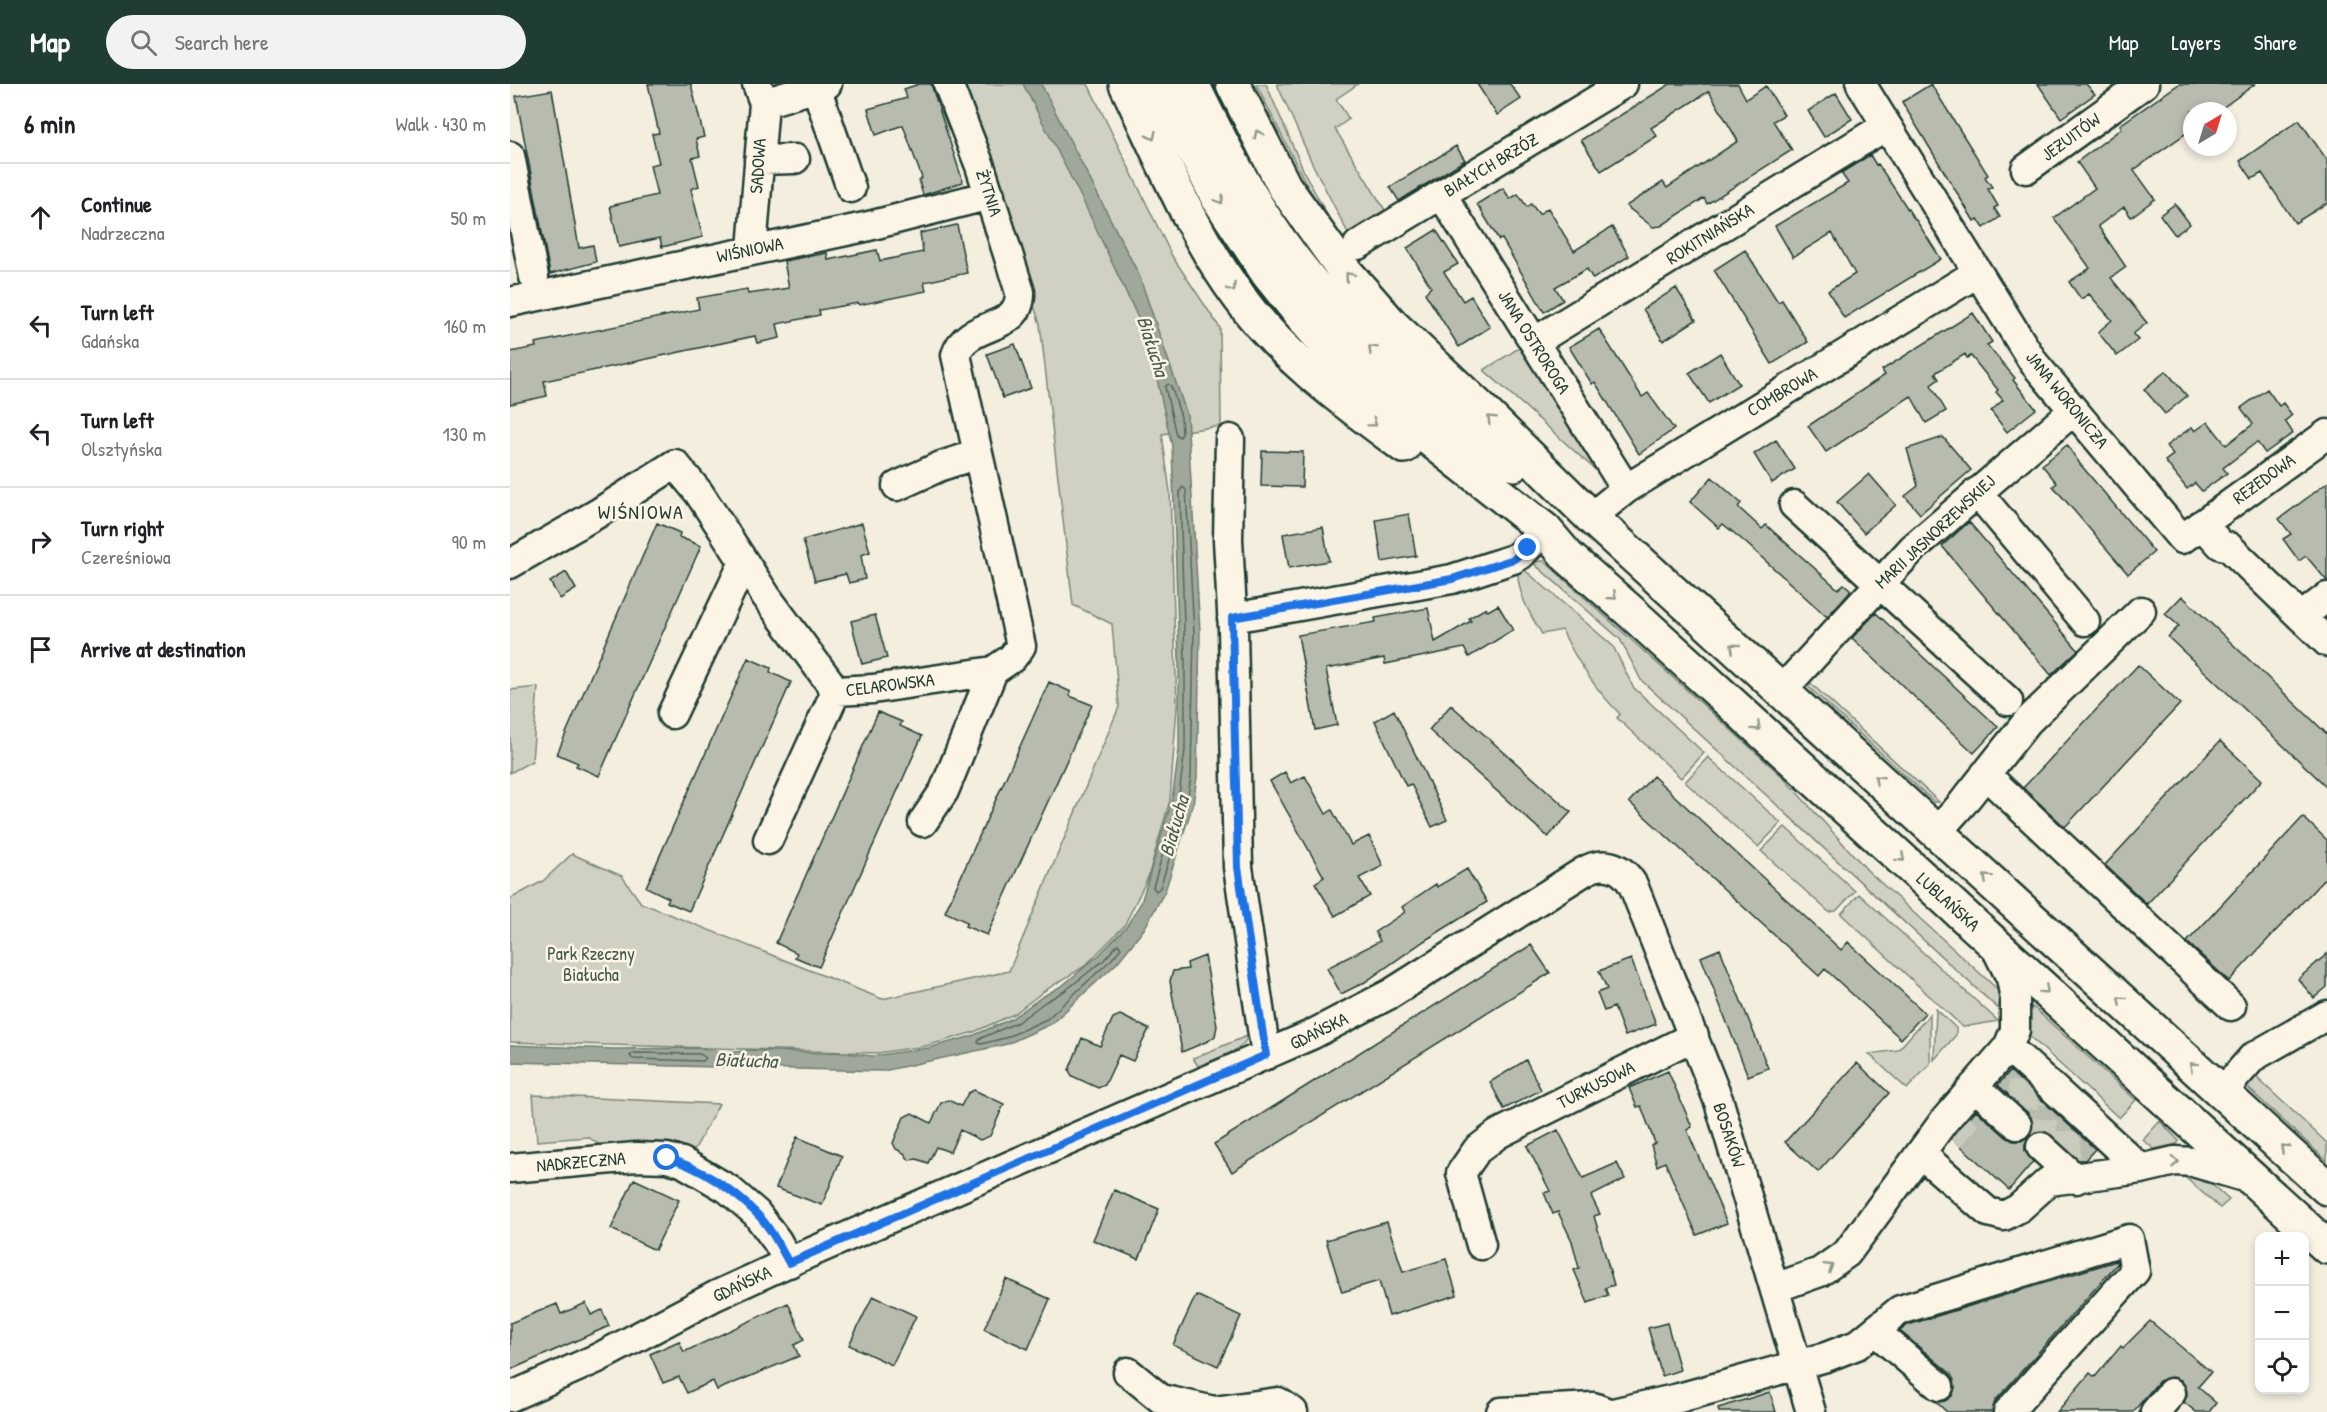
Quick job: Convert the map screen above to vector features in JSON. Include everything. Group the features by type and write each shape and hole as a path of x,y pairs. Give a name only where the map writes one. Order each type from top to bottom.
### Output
{"main road":[{"path":"1126,84 1201,239 1240,299 1274,338 1354,409 1533,542 1568,558"},
{"path":"1160,84 1256,204 1315,286 1373,350 1464,428 1593,519"},
{"path":"1192,84 1218,198 1256,257 1288,300 1336,356 1407,423 1545,530 1568,558"},
{"path":"1233,84 1284,186 1307,222 1392,326 1479,407 1593,519 2327,1188"},
{"name":"LUBLAŃSKA","path":"1568,558 1632,612 2327,1247"}],"street":[{"name":"ŻYTNIA","path":"948,84 990,195 1020,292 1020,303 1015,314 967,337 959,345 956,355 978,454"},
{"name":"BIAŁYCH BRZÓZ","path":"1358,245 1623,84"},
{"name":"JANA WORONICZA","path":"1861,84 2034,363 2182,539 2202,524"},
{"name":"JEZUITÓW","path":"2026,169 2144,84"},
{"path":"760,94 821,86 851,188"},
{"name":"SADOWA","path":"752,249 759,160 760,94"},
{"name":"ROKITNIAŃSKA","path":"1534,342 1887,126"},
{"path":"510,156 534,277"},
{"path":"759,160 795,159"},
{"name":"WIŚNIOWA","path":"510,302 752,249 865,227 990,195"},
{"name":"JANA OSTROROGA","path":"1442,195 1626,489"},
{"name":"COMBROWA","path":"1593,519 1626,489 1977,273"},
{"name":"MARII JASNORZEWSKIEJ","path":"1782,690 1913,548 2073,411"},
{"name":"REZEDOWA","path":"2202,524 2327,434"},
{"path":"1230,439 1228,540 1238,867 1266,1055"},
{"path":"897,486 941,466 978,454 1021,646 1012,658 993,671 944,791 923,822"},
{"name":"CELAROWSKA","path":"510,564 600,512 675,464 699,493 766,596 836,691 873,689 993,671"},
{"path":"1977,492 2085,621"},
{"path":"1794,505 2008,701"},
{"path":"2202,524 2221,545 2229,547 2327,642"},
{"path":"1232,618 1452,579 1514,559 1533,542"},
{"path":"672,714 744,562"},
{"path":"2301,617 2327,597"},
{"path":"1937,832 2034,715 2141,611"},
{"path":"768,840 836,691"},
{"path":"1985,774 2174,939 2231,1006"},
{"name":"GDAŃSKA","path":"510,1397 598,1358 715,1296 1266,1055 1370,1006 1591,867 1606,865 1620,870"},
{"name":"BOSAKÓW","path":"1620,870 1634,885 1694,1036 1733,1144 1811,1412"},
{"path":"1990,940 2002,956 2012,978 2015,1030 2040,1085 2141,1169"},
{"path":"2222,1092 2253,1057 2327,1015"},
{"name":"TURKUSOWA","path":"1481,1245 1461,1173 1477,1150 1498,1134 1694,1036"},
{"path":"1775,1288 1820,1272 1847,1253 1925,1157 1944,1121 1979,1097 2040,1085"},
{"path":"1979,1097 2017,1125"},
{"path":"1925,1157 1950,1137"},
{"name":"NADRZECZNA","path":"510,1168 636,1157 667,1158 682,1162 728,1189 756,1213 777,1241 789,1263"},
{"path":"1925,1157 1988,1212 2004,1216 2019,1208 2049,1181 2062,1163 2141,1169 2184,1161 2254,1180"},
{"path":"1617,1412 1797,1366 1857,1345 1900,1310 2129,1239 2135,1270 2008,1412"},
{"path":"1875,1331 1939,1386"},
{"path":"1128,1372 1161,1399 1214,1411 1278,1402 1293,1412"},
{"path":"1501,1412 1593,1407 1606,1412"}],"green space":[{"name":"Park Rzeczny Białucha","path":"961,84 1088,84 1172,256 1220,328 1221,426 1162,434 1170,492 1177,707 1170,800 1148,877 1124,926 1085,966 1044,991 1014,1014 974,1032 926,1046 878,1053 510,1042 510,899 543,881 572,854 622,876 641,903 882,999 1009,971 1119,707 1112,624 1073,605 1040,324"},
{"path":"1256,84 1266,84 1305,174 1337,233 1307,186"},
{"path":"1277,84 1358,84 1336,99 1349,119 1335,129 1385,210 1348,233 1312,163"},
{"path":"1525,344 1610,483 1484,370"},
{"path":"1544,561 1782,776 1868,871 1995,987 1999,992 2004,1014 1641,680 1620,639 1532,562"},
{"path":"1520,566 1613,646 1633,687 1704,753 1681,778 1617,718 1620,714 1588,675 1562,630 1542,634 1529,611 1519,585 1518,568"},
{"path":"1805,678 1939,802 1934,802 1804,683"},
{"path":"538,687 532,761 510,773 510,690"},
{"path":"1708,757 1781,823 1758,847 1685,782"},
{"path":"1785,827 1855,891 1836,911 1829,912 1761,851"},
{"path":"1859,894 1998,1021 1963,1027 1841,914"},
{"path":"2033,1007 2136,1100 2119,1118 2027,1034 2029,1011"},
{"path":"1936,1009 1956,1028 1956,1035 1934,1060"},
{"path":"1930,1014 1930,1064 1907,1089 1869,1054 1898,1050"},
{"path":"1247,1036 1241,1046 1219,1058 1198,1066 1193,1058"},
{"path":"2254,1075 2327,1143 2327,1161 2247,1087"},
{"path":"533,1095 719,1104 690,1158 609,1151 588,1137 537,1141"},
{"path":"2160,1121 2179,1141 2177,1144 2154,1149 2143,1140"},
{"path":"2179,1172 2207,1180 2229,1200 2220,1208"}],"water":[{"name":"Białucha","path":"1023,84 1041,84 1139,275 1187,415 1200,632 1197,777 1193,804 1165,891 1144,929 1117,963 1051,1024 1007,1044 883,1071 510,1062 510,1045 614,1049 701,1048 729,1053 749,1050 836,1052 873,1056 928,1048 972,1036 1011,1019 1063,985 1099,955 1126,927 1141,903 1172,800 1179,750 1179,660 1172,446 1148,339 1083,201"}],"building":[{"path":"648,84 691,84 704,137 696,139 700,156 692,158 699,186 691,189 703,237 662,247 660,238 619,247 610,206 657,195 650,165 659,163 652,134 659,133"},
{"path":"919,84 931,84 963,182 923,195 919,181 922,178 903,125 876,135 868,109 907,98 904,89"},
{"path":"1477,84 1510,84 1521,99 1497,115"},
{"path":"1670,84 1738,84 1746,99 1766,86 1784,115 1773,121 1792,150 1707,204 1704,198 1661,226 1653,227 1626,206 1663,182 1667,188 1738,141 1709,91 1651,128 1657,136 1601,171 1581,140"},
{"path":"1931,84 1988,175 1985,177 1992,187 1988,189 1998,206 1994,208 2000,217 1984,228 1978,219 1974,221 1902,102"},
{"path":"2038,84 2086,84 2095,94 2061,118"},
{"path":"2179,84 2255,84 2230,102 2183,102 2183,135 2134,170 2155,199 2131,217 2124,207 2098,226 2126,267 2111,278 2147,323 2133,334 2138,340 2117,356 2098,332 2112,320 2089,294 2081,299 2069,282 2090,268 2054,218 2095,188 2077,162 2122,128 2120,125"},
{"path":"552,90 579,248 593,245 596,262 550,274 516,96"},
{"path":"1836,93 1852,119 1824,137 1808,111"},
{"path":"2299,120 2327,160 2327,203 2295,223 2262,173 2252,179 2240,161"},
{"path":"1456,146 1465,160 1399,201 1390,187"},
{"path":"1870,155 1941,259 1844,318 1828,291 1855,274 1832,233 1793,257 1775,226 1848,183 1841,173"},
{"path":"1503,188 1510,199 1518,194 1527,207 1531,204 1539,214 1548,208 1574,251 1612,227 1629,256 1593,279 1587,269 1555,287 1563,300 1544,312 1502,239 1499,240 1477,204"},
{"path":"2175,204 2190,224 2175,235 2160,215"},
{"path":"957,225 967,273 924,282 926,291 859,305 858,303 819,310 820,315 777,324 780,338 757,343 755,336 544,381 547,396 510,404 510,352 536,347 535,343 699,309 697,298 747,289 748,294 789,288 784,261 827,253 828,260 877,250 880,261 923,252 920,233"},
{"path":"1436,230 1458,264 1444,272 1463,301 1471,296 1490,327 1459,347 1425,293 1431,287 1407,248"},
{"path":"1745,250 1778,302 1782,300 1808,342 1772,364 1714,270"},
{"path":"1676,288 1696,320 1663,341 1643,309"},
{"path":"1973,313 1992,342 1987,345 2015,378 2013,380 2036,409 2007,432 1991,411 2003,400 1996,392 1998,390 1971,356 1967,358 1965,354 1935,373 1939,379 1931,385 1946,411 1926,423 1911,396 1826,452 1808,426 1885,375 1882,370"},
{"path":"1599,329 1642,397 1648,393 1674,429 1639,454 1595,382 1592,384 1569,347"},
{"path":"1015,344 1031,388 1003,398 987,354"},
{"path":"1720,353 1739,384 1709,403 1689,373"},
{"path":"2166,371 2187,396 2165,414 2144,389"},
{"path":"2267,389 2279,406 2283,403 2292,415 2285,421 2293,433 2265,453 2257,442 2223,468 2227,473 2202,491 2195,483 2187,489 2165,461 2173,455 2166,446 2192,427 2195,431 2208,422 2226,445 2253,424 2241,408"},
{"path":"1943,437 1971,470 1920,514 1905,496 1918,486 1907,449"},
{"path":"1776,440 1795,469 1772,483 1754,454"},
{"path":"2067,445 2080,464 2154,552 2128,574 2053,486 2057,483 2042,465"},
{"path":"1262,451 1303,452 1302,487 1261,486"},
{"path":"1869,474 1896,505 1864,533 1837,502"},
{"path":"1712,477 1741,503 1738,507 1762,529 1766,525 1838,589 1844,584 1851,590 1827,617 1746,543 1723,524 1719,528 1690,502"},
{"path":"2327,483 2327,581 2306,556 2299,561 2283,539 2291,534 2279,519"},
{"path":"1409,514 1416,556 1382,562 1376,520"},
{"path":"1969,522 2078,650 2051,675 1942,546"},
{"path":"657,523 680,533 679,537 701,546 599,776 576,766 578,763 557,754"},
{"path":"862,523 870,552 861,555 865,579 849,583 846,574 815,581 803,540"},
{"path":"1323,527 1329,561 1289,568 1283,534"},
{"path":"566,572 576,589 560,599 550,582"},
{"path":"2182,596 2327,734 2327,787 2168,637 2179,626 2165,614"},
{"path":"1498,605 1513,630 1469,657 1464,648 1385,664 1384,658 1326,669 1337,725 1315,730 1298,635 1376,622 1375,618 1428,608 1435,642 1471,621 1469,618 1486,608 1488,611"},
{"path":"1876,613 1998,727 1974,753 1852,638"},
{"path":"875,615 887,658 862,664 851,621"},
{"path":"748,658 771,668 770,672 791,682 689,911 667,902 669,898 646,887"},
{"path":"2138,665 2180,704 2065,827 2023,788"},
{"path":"1049,682 1071,692 1070,696 1092,705 987,935 965,926 967,922 945,912"},
{"path":"1451,705 1571,812 1548,837 1429,730"},
{"path":"1394,710 1447,820 1432,827 1411,784 1406,786 1375,721"},
{"path":"878,712 902,722 900,726 922,736 819,967 795,957 797,953 776,943"},
{"path":"2220,741 2262,780 2147,904 2105,865"},
{"path":"1285,772 1291,783 1305,776 1326,814 1332,810 1351,845 1369,836 1383,866 1359,878 1370,896 1335,916 1315,883 1324,877 1270,781"},
{"path":"1653,776 1841,950 1848,942 1925,1013 1901,1039 1825,969 1819,976 1629,802"},
{"path":"2303,817 2327,840 2327,876 2229,981 2187,942"},
{"path":"1467,869 1487,902 1424,941 1365,982 1341,994 1327,968 1380,941 1375,932 1405,912 1402,907 1436,884 1437,887"},
{"path":"1531,945 1550,973 1232,1172 1214,1144"},
{"path":"1720,949 1768,1068 1748,1076 1701,957"},
{"path":"2327,954 2327,987 2314,998 2298,979"},
{"path":"1205,956 1217,1026 1215,1036 1182,1052 1170,981 1173,971 1188,969 1187,963"},
{"path":"1631,959 1656,1024 1625,1036 1614,1007 1604,1011 1597,993 1607,989 1599,971"},
{"path":"1120,1015 1149,1029 1133,1061 1119,1055 1105,1085 1098,1088 1072,1076 1069,1070 1082,1038 1100,1046 1113,1018"},
{"path":"1526,1060 1541,1090 1504,1109 1490,1082"},
{"path":"1857,1063 1889,1093 1818,1172 1785,1142"},
{"path":"1668,1071 1692,1127 1687,1130 1727,1223 1697,1235 1665,1162 1657,1166 1651,1145 1655,1143 1641,1106 1637,1107 1629,1088"},
{"path":"2010,1071 2095,1149 2085,1160 2080,1160 2045,1131 2037,1131 2030,1135 2033,1128 2032,1119 1998,1085"},
{"path":"974,1090 1004,1104 990,1136 980,1140 960,1130 950,1152 936,1147 928,1163 917,1159 909,1160 904,1153 896,1149 893,1143 904,1117 912,1113 931,1123 941,1103 948,1100 961,1106 968,1093"},
{"path":"1976,1110 2013,1141 2021,1141 2028,1137 2025,1151 2033,1162 2009,1190 1952,1138"},
{"path":"1558,1130 1583,1178 1617,1163 1625,1179 1591,1196 1600,1214 1594,1216 1614,1285 1605,1288 1608,1295 1588,1303 1574,1270 1579,1268 1572,1241 1558,1212 1553,1214 1544,1193 1550,1191 1527,1146"},
{"path":"797,1137 842,1156 822,1205 776,1188"},
{"path":"634,1179 679,1200 655,1250 611,1229"},
{"path":"1114,1190 1159,1209 1139,1259 1093,1240"},
{"path":"1387,1222 1403,1272 1446,1259 1457,1295 1389,1316 1379,1281 1342,1292 1326,1240"},
{"path":"2116,1261 2117,1264 1995,1401 1992,1412 1947,1412 1936,1402 1945,1401 1952,1396 1955,1388 1954,1380 1950,1373 1900,1331 1908,1325"},
{"path":"1006,1279 1050,1299 1028,1349 984,1329"},
{"path":"1196,1295 1241,1316 1218,1366 1173,1345"},
{"path":"873,1296 916,1316 892,1365 849,1345"},
{"path":"586,1303 591,1315 602,1310 609,1326 510,1370 510,1323 557,1304 561,1314"},
{"path":"788,1303 804,1340 794,1345 799,1356 717,1390 713,1381 687,1393 679,1377 663,1383 650,1354 679,1341 684,1352"},
{"path":"2150,1321 2211,1372 2198,1387 2216,1403 2209,1412 2196,1412 2184,1402 2187,1395 2186,1387 2181,1380 2173,1377 2159,1381 2133,1412 2057,1412 2090,1373 2095,1377 2121,1346 2123,1348"},
{"path":"1667,1323 1680,1370 1662,1376 1648,1328"},
{"path":"1770,1392 1776,1412 1719,1412 1718,1408"}],"tunnel":[{"path":"2023,1081 2023,1131"},
{"path":"2041,1147 2045,1102"},
{"path":"1950,1137 1979,1105"},
{"path":"2066,1159 2067,1121"}],"district":[{"name":"WIŚNIOWA","path":"641,512"}],"route":[{"path":"667,1158 682,1162 728,1189 756,1213 777,1241 789,1263 1266,1055 1238,867 1232,618 1452,579 1514,559 1528,548"}]}
